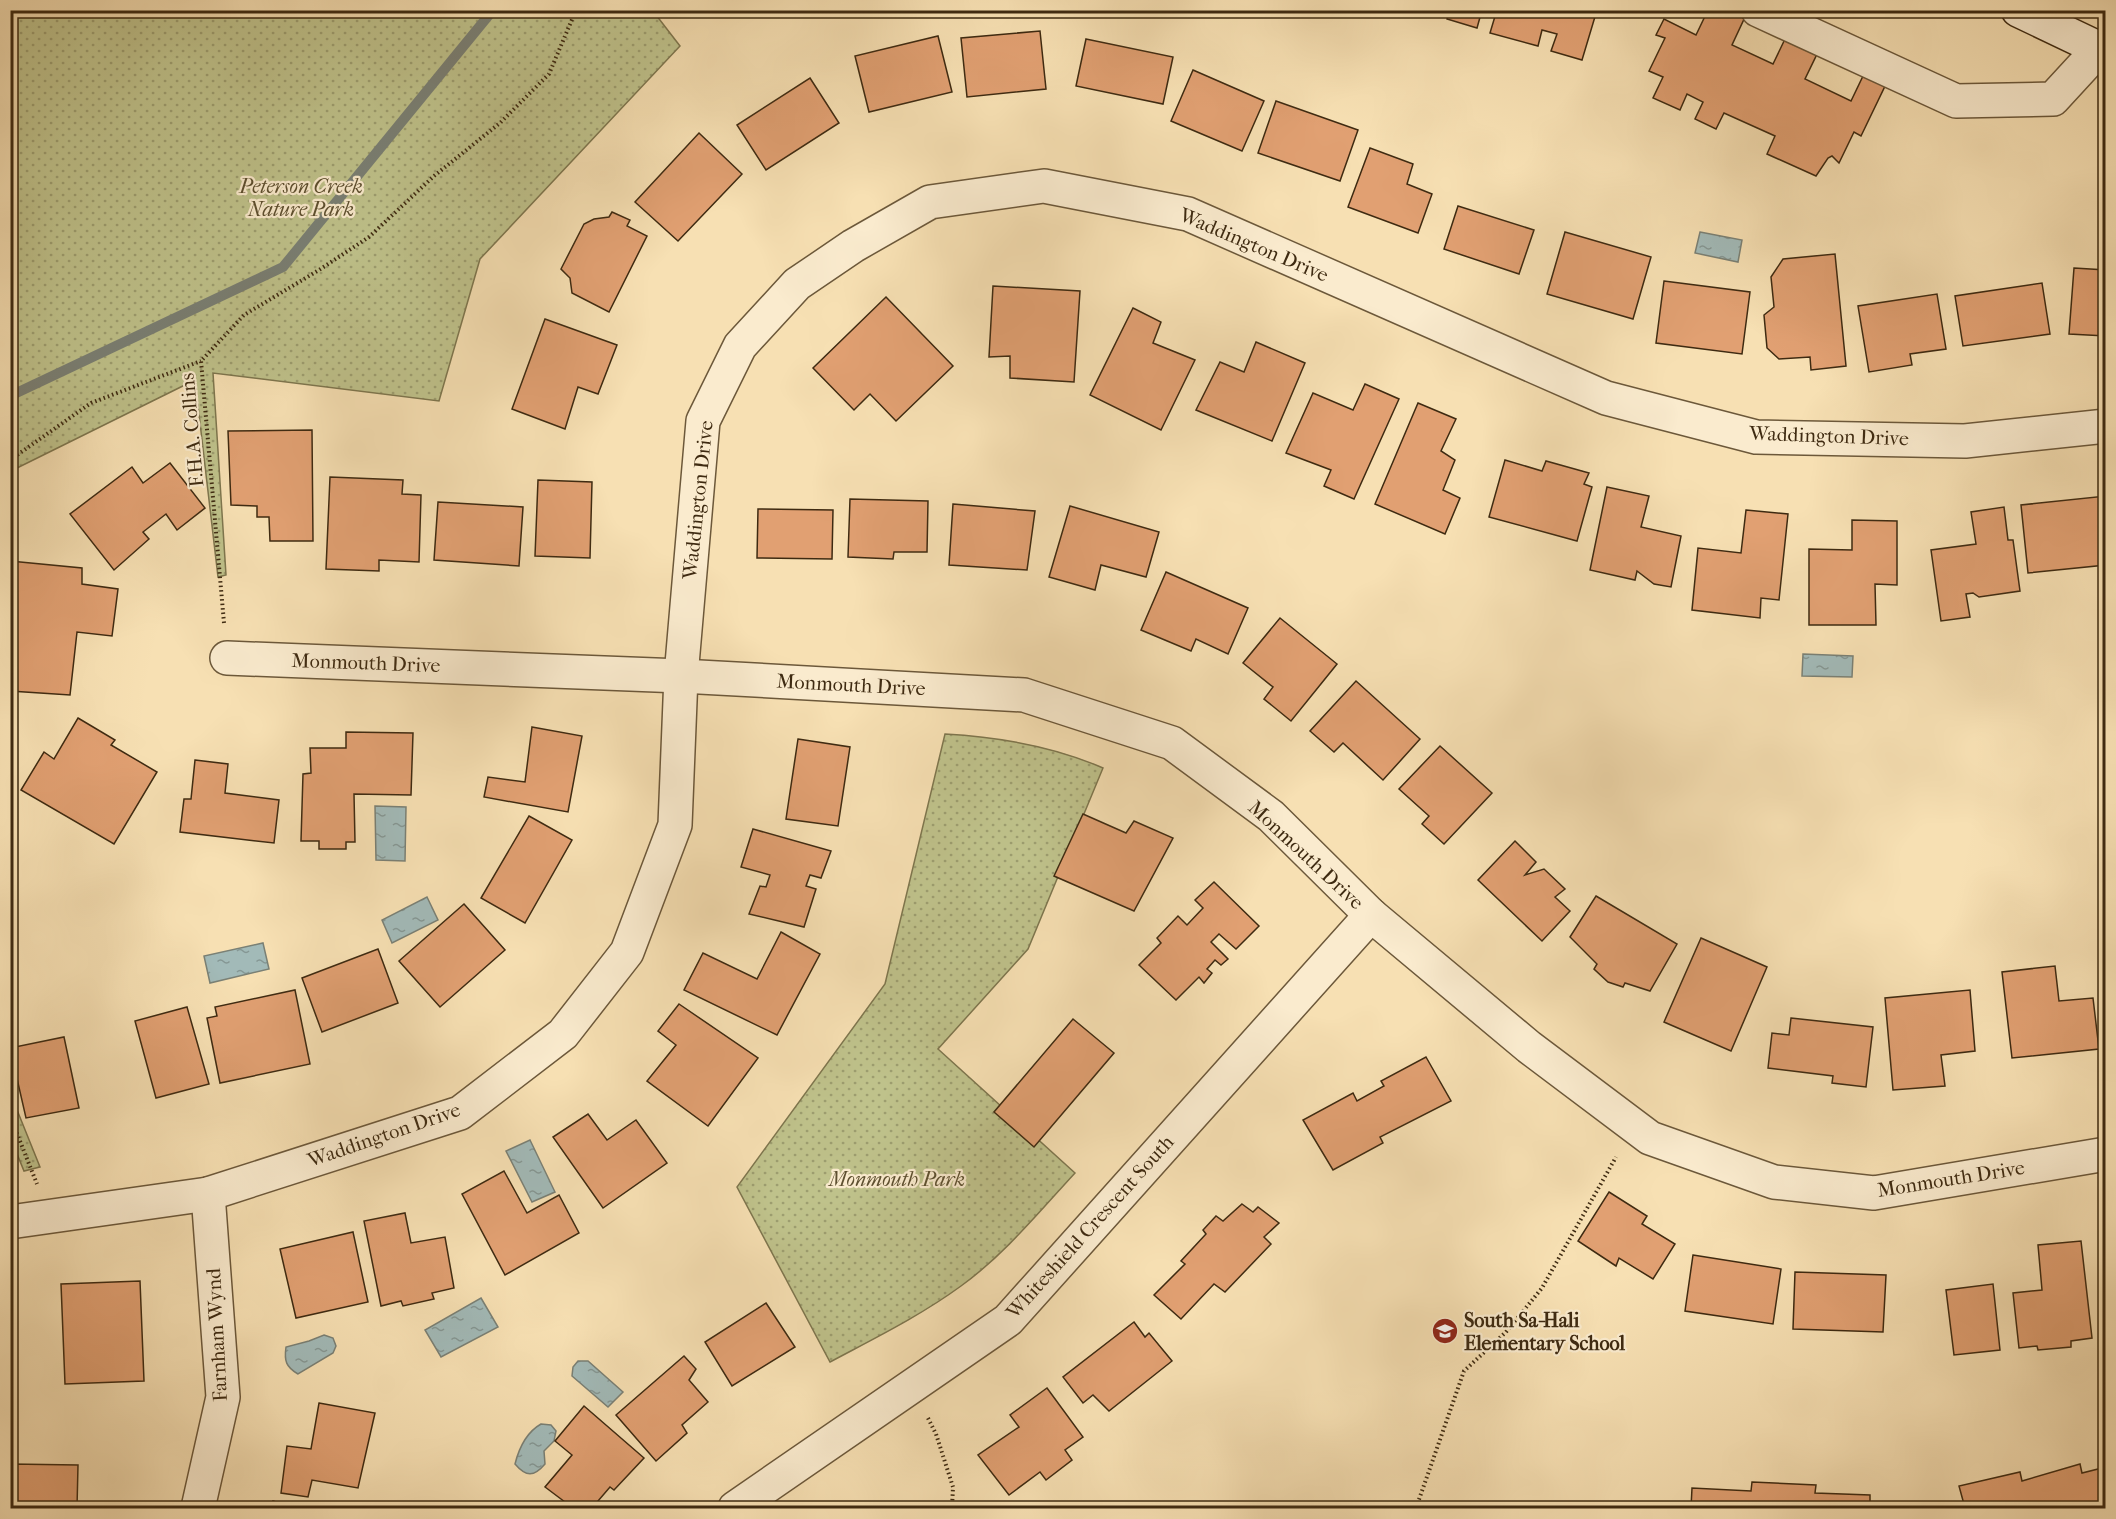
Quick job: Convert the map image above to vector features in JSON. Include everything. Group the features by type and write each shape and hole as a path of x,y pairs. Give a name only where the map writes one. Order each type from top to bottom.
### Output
{"street":[{"path":"1758,10 1956,101 2053,99 2102,51 2018,10"},
{"name":"Waddington Drive","path":"10,1222 208,1194 460,1113 563,1034 627,952 675,825 681,676 703,421 740,346 797,284 853,246 930,202 1044,186 1188,214 1606,398 1756,437 1965,441 2106,426"},
{"name":"Monmouth Drive","path":"227,658 681,676 1024,695 1172,742 1271,816 1371,915 1529,1047 1650,1138 1774,1182 1874,1193 2106,1154"},
{"name":"Whiteshield Crescent South","path":"735,1509 1008,1320 1371,915"},
{"name":"Farnham Wynd","path":"198,1509 224,1397 208,1194"}],"path":[{"name":"F.H.A. Collins","path":"227,658 201,361 244,315 369,237 434,176 500,123 549,74 576,10"},
{"path":"10,460 91,404 201,361"},
{"path":"10,1116 33,1169 47,1217"},
{"path":"1416,1509 1464,1371 1506,1332 1542,1288 1634,1126"},
{"path":"936,1434 953,1487 952,1509"}],"green space":[{"name":"Peterson Creek Nature Park","path":"28,10 653,11 680,46 480,259 439,401 213,373 226,575 218,577 195,380 11,471 10,17"},
{"name":"Monmouth Park","path":"945,734 985,737 1045,748 1103,768 1028,949 938,1049 1075,1173 1021,1232 977,1274 913,1317 830,1362 737,1187 885,984"},
{"path":"11,1095 40,1167 24,1171 11,1139"}],"water":[{"path":"1700,232 1742,240 1738,262 1695,253"},
{"path":"1803,654 1853,656 1852,677 1802,676"},
{"path":"375,806 406,807 405,861 376,860"},
{"path":"427,897 438,920 392,943 382,920"},
{"path":"263,943 269,969 210,983 204,956"},
{"path":"530,1140 555,1192 532,1202 506,1151"},
{"path":"481,1298 498,1327 441,1357 425,1330"},
{"path":"324,1335 333,1338 336,1346 333,1353 298,1374 288,1366 285,1356 286,1347"},
{"path":"578,1361 588,1361 623,1392 608,1407 572,1376 573,1367"},
{"path":"541,1424 551,1425 556,1431 554,1441 544,1451 545,1464 534,1473 526,1473 515,1464 521,1446"}],"building":[{"path":"1449,10 1482,10 1477,28 1447,19"},
{"path":"1489,10 1597,10 1582,60 1551,51 1557,34 1542,30 1538,46 1490,33 1496,13"},
{"path":"1708,10 1732,10 1745,17 1732,45 1773,64 1786,37 1818,52 1805,79 1851,101 1864,74 1886,84 1861,136 1854,132 1839,163 1832,156 1828,158 1816,176 1767,154 1775,136 1724,113 1716,129 1695,119 1703,102 1687,94 1680,110 1653,98 1663,77 1649,71 1665,38 1656,35 1664,19 1696,35"},
{"path":"1040,31 1046,89 967,97 961,38"},
{"path":"938,36 952,92 869,112 855,56"},
{"path":"1086,39 1173,57 1163,104 1076,86"},
{"path":"1193,70 1264,101 1242,151 1171,121"},
{"path":"810,78 839,123 766,170 737,125"},
{"path":"1276,101 1358,130 1340,181 1258,153"},
{"path":"699,133 742,174 678,241 635,202"},
{"path":"1370,148 1413,164 1407,184 1432,194 1418,233 1348,207"},
{"path":"1458,206 1534,230 1519,274 1444,249"},
{"path":"612,212 630,220 627,226 647,236 609,312 572,293 570,278 561,269 584,224 594,219 609,217"},
{"path":"1565,232 1651,257 1633,319 1547,294"},
{"path":"1835,254 1846,366 1811,370 1810,357 1779,359 1767,348 1764,315 1774,307 1771,277 1783,259"},
{"path":"2074,268 2106,270 2106,336 2069,334"},
{"path":"1664,281 1750,292 1742,354 1656,343"},
{"path":"2042,283 2050,334 1963,346 1955,296"},
{"path":"993,286 1080,291 1074,382 1010,378 1010,356 989,357"},
{"path":"1937,294 1946,349 1910,354 1912,365 1869,372 1858,306"},
{"path":"886,297 953,366 896,421 870,394 854,410 813,368"},
{"path":"1133,308 1161,322 1153,343 1195,360 1161,430 1090,395"},
{"path":"545,319 617,345 598,394 578,387 565,429 512,409"},
{"path":"1256,342 1305,363 1272,441 1196,410 1220,362 1244,372"},
{"path":"1365,384 1399,399 1354,499 1324,486 1331,470 1286,453 1313,393 1353,410"},
{"path":"1418,403 1456,419 1441,451 1455,460 1443,490 1460,498 1445,534 1375,504"},
{"path":"312,430 313,541 270,541 269,517 257,517 257,506 231,505 228,431"},
{"path":"1505,460 1542,471 1546,461 1589,473 1584,484 1592,487 1577,541 1489,517"},
{"path":"170,463 205,508 177,530 166,514 143,532 149,539 114,570 70,514 132,467 143,483"},
{"path":"330,477 403,480 402,494 421,495 419,562 379,560 379,571 326,569"},
{"path":"538,480 592,482 590,558 535,556"},
{"path":"1607,487 1649,496 1641,527 1681,536 1671,587 1654,584 1637,571 1635,580 1590,570"},
{"path":"2106,496 2106,542 2104,543 2106,565 2028,573 2021,505"},
{"path":"850,499 928,501 927,552 894,552 893,559 848,557"},
{"path":"438,502 523,507 519,566 434,560"},
{"path":"953,504 1035,511 1027,570 949,565"},
{"path":"1070,506 1159,532 1146,577 1101,565 1095,590 1049,577"},
{"path":"2004,507 2008,540 2013,540 2020,591 1979,597 1973,593 1966,594 1970,617 1941,621 1931,550 1976,544 1971,512"},
{"path":"758,509 833,510 832,559 757,558"},
{"path":"1746,510 1788,514 1779,600 1761,598 1760,618 1692,610 1698,548 1741,553"},
{"path":"1852,520 1897,521 1897,585 1875,584 1876,625 1809,625 1809,549 1852,550"},
{"path":"10,561 82,568 82,584 118,589 112,636 77,632 70,695 10,691"},
{"path":"1166,572 1248,608 1228,654 1196,639 1191,651 1141,630"},
{"path":"1280,618 1337,664 1291,721 1264,699 1273,687 1243,663"},
{"path":"1356,681 1420,739 1383,780 1343,743 1334,752 1310,731"},
{"path":"78,718 115,740 111,745 157,772 114,844 21,790 44,752 54,759"},
{"path":"532,727 582,736 568,812 484,797 488,777 525,782"},
{"path":"346,732 413,733 411,795 354,794 355,842 346,842 346,849 319,849 319,841 301,841 303,774 311,773 310,748 346,748"},
{"path":"798,739 850,747 838,826 786,819"},
{"path":"1440,746 1492,793 1444,844 1422,824 1429,816 1399,789"},
{"path":"195,760 228,764 225,793 279,800 274,843 180,832 184,799 191,799"},
{"path":"1083,814 1126,833 1134,821 1173,838 1134,911 1054,876"},
{"path":"529,816 572,840 525,923 481,898"},
{"path":"753,829 831,851 821,878 810,875 806,886 816,889 804,927 749,914 760,886 766,887 770,875 741,867"},
{"path":"1515,841 1536,862 1525,875 1544,869 1565,889 1555,897 1570,911 1542,941 1478,880"},
{"path":"1214,882 1259,926 1236,949 1219,934 1211,942 1228,959 1221,965 1215,960 1207,969 1212,973 1204,983 1199,977 1176,1000 1139,965 1161,943 1157,938 1178,916 1187,925 1203,908 1195,900"},
{"path":"1596,896 1677,944 1650,991 1625,983 1623,987 1608,982 1594,969 1597,964 1570,937"},
{"path":"464,904 505,950 440,1007 399,961"},
{"path":"781,932 820,954 777,1035 684,990 703,953 757,979"},
{"path":"1701,938 1767,967 1731,1051 1664,1022"},
{"path":"378,949 398,1003 322,1032 302,978"},
{"path":"2055,966 2059,1001 2093,998 2099,1049 2012,1058 2002,972"},
{"path":"295,990 310,1064 220,1083 207,1018 217,1016 215,1007"},
{"path":"1970,990 1975,1051 1941,1055 1945,1086 1893,1090 1885,998"},
{"path":"679,1004 758,1058 708,1126 647,1081 676,1045 658,1031"},
{"path":"187,1007 209,1084 156,1098 135,1021"},
{"path":"1791,1018 1873,1027 1866,1087 1832,1083 1833,1076 1768,1068 1772,1033 1789,1035"},
{"path":"1073,1019 1114,1053 1034,1147 994,1112"},
{"path":"64,1037 79,1108 26,1118 10,1048"},
{"path":"1426,1057 1451,1101 1380,1137 1383,1143 1333,1170 1303,1120 1353,1093 1357,1101 1384,1086 1381,1081"},
{"path":"588,1114 607,1140 636,1120 667,1163 603,1208 553,1137"},
{"path":"504,1171 527,1213 559,1195 579,1233 505,1275 462,1194"},
{"path":"1609,1192 1647,1216 1642,1224 1675,1244 1653,1279 1619,1258 1616,1266 1578,1241"},
{"path":"1242,1204 1253,1212 1258,1207 1279,1223 1264,1237 1271,1244 1225,1292 1214,1284 1181,1319 1154,1295 1185,1264 1181,1261 1206,1234 1203,1230 1216,1216 1223,1221"},
{"path":"405,1213 411,1243 445,1237 454,1288 432,1293 434,1299 403,1306 401,1301 381,1306 364,1221"},
{"path":"353,1232 368,1302 296,1318 280,1249"},
{"path":"2081,1241 2092,1338 2071,1341 2071,1347 2038,1350 2037,1346 2019,1348 2013,1293 2042,1290 2038,1245"},
{"path":"1693,1255 1781,1269 1773,1324 1685,1311"},
{"path":"1795,1272 1886,1275 1883,1332 1793,1329"},
{"path":"140,1281 144,1381 65,1384 61,1284"},
{"path":"1993,1284 2000,1350 1954,1355 1946,1290"},
{"path":"766,1303 795,1347 732,1386 705,1342"},
{"path":"1134,1322 1145,1337 1149,1333 1172,1361 1109,1411 1093,1395 1083,1403 1063,1377"},
{"path":"13,1338 16,1400 10,1401 10,1339"},
{"path":"684,1356 696,1369 689,1380 708,1402 682,1425 687,1433 656,1461 616,1415"},
{"path":"1047,1388 1083,1437 1065,1450 1072,1460 1046,1480 1040,1472 1009,1495 978,1455 1019,1427 1010,1415"},
{"path":"319,1403 375,1413 358,1488 312,1480 308,1497 281,1493 287,1446 311,1449"},
{"path":"584,1406 644,1458 614,1490 610,1487 592,1508 573,1508 545,1487 572,1455 555,1441"},
{"path":"10,1464 78,1465 77,1508 10,1508"},
{"path":"2080,1464 2082,1473 2106,1467 2106,1508 1965,1508 1959,1486 2020,1472 2022,1481"},
{"path":"1752,1482 1816,1485 1815,1493 1870,1495 1870,1503 1934,1506 1933,1508 1691,1508 1692,1488 1751,1491"},
{"path":"273,1501 296,1508 270,1508"}],"waterway":[{"path":"10,396 283,267 493,10"}],"place":[{"name":"South Sa-Hali Elementary School","path":"1445,1331"}]}
